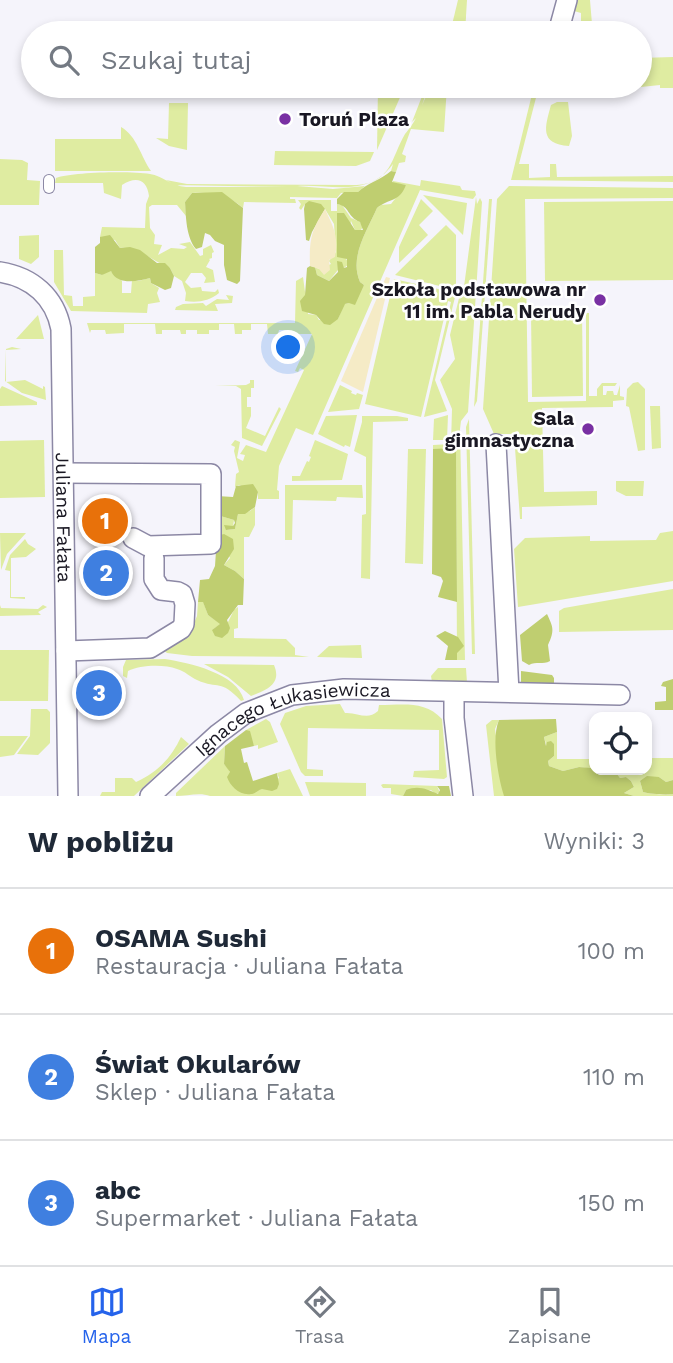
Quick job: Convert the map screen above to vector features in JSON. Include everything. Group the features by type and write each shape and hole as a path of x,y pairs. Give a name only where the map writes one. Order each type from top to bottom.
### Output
{"street":[{"path":"562,21 568,0"},
{"name":"Juliana Fałata","path":"0,272 23,278 40,289 56,311 61,329 68,796"},
{"path":"496,444 509,692"},
{"path":"64,473 211,474 211,544 148,546 133,538"},
{"path":"66,651 150,648 181,629 185,617 183,598 178,592 161,590 156,584 154,558"},
{"name":"Ignacego Łukasiewicza","path":"150,796 218,734 246,713 277,700 305,693 335,689 620,695"},
{"path":"454,692 454,718 463,796"}],"green space":[{"path":"458,0 467,0 466,21 453,21"},
{"path":"574,0 590,0 592,21 581,21 581,13 574,11"},
{"path":"673,57 673,88 660,88 660,85 652,86 652,58"},
{"path":"378,98 400,98 377,150"},
{"path":"421,98 425,98 422,105 425,98 446,98 444,132 411,129 402,154 406,156 405,162 399,163 396,172 391,171 393,164 384,174 416,118 412,122"},
{"path":"531,98 536,98 519,164 529,164 529,178 550,177 550,164 556,164 557,177 673,176 673,182 511,180"},
{"path":"568,102 572,136 569,146 553,142 546,133 551,105"},
{"path":"169,103 188,103 187,150 169,146 156,138 168,139"},
{"path":"121,127 135,141 151,171 55,171 55,139 121,139"},
{"path":"275,151 374,152 370,161 356,166 274,165"},
{"path":"0,159 22,160 28,163 27,180 40,181 39,205 0,205"},
{"path":"391,171 396,172 392,182 406,185 397,198 377,208 364,235 358,254 357,273 364,285 355,305 345,304 338,319 330,325 324,324 316,315 302,311 300,301 305,295 307,268 315,267 317,275 329,281 338,272 337,261 342,262 344,268 347,267 347,259 337,257 337,213 344,213 355,230 363,230 360,222 337,204 337,199 344,192 358,192"},
{"path":"116,172 150,174 171,183 166,180 187,184 368,183 349,187 297,186 333,189 365,186 358,192 341,193 337,198 290,197 295,199 296,203 244,202 243,208 219,195 192,193 185,202 186,216 177,205 149,207 150,228 155,235 154,244 162,245 158,255 171,248 184,249 187,247 179,244 190,242 200,256 203,255 203,249 211,245 214,252 206,267 213,270 215,282 204,283 206,278 202,273 191,273 185,282 191,288 201,287 202,291 215,292 218,289 219,293 207,300 194,302 185,301 186,293 182,281 174,276 170,268 133,249 120,248 115,240 100,237 102,227 145,228 149,196 143,183 136,180 122,185 121,199 104,193 103,183 55,183 56,178 64,176","holes":["177,185 288,187 186,187"]},
{"path":"421,180 460,186 462,190 475,191 476,195 473,199 420,190 313,435 296,428 279,466 279,499 258,499 258,492 239,485 235,487 236,474 239,472 235,447 231,445 235,440 240,442 237,458 243,461 245,455 240,454 246,445 266,452 304,370 300,368 298,372 295,371 312,334 288,334 288,330 279,330 278,334 268,334 267,324 251,324 251,330 242,330 242,334 235,334 234,324 219,324 219,330 209,330 209,334 197,334 197,330 186,330 186,334 181,334 180,330 162,330 162,334 156,334 155,324 124,324 124,333 106,334 105,330 91,330 90,333 87,323 295,323 296,281 303,277 308,314 316,315 319,320 338,319 344,304 349,303 364,285 357,273 358,254 377,208 391,204 406,185 392,183 393,181 420,186"},
{"path":"509,186 673,188 673,198 525,199 528,402 586,401 586,313 589,313 589,396 597,396 597,389 602,383 617,383 615,386 603,386 603,395 606,395 607,391 613,391 614,395 617,395 620,385 620,396 624,397 624,400 613,401 613,407 542,408 544,492 597,491 597,505 522,507 522,519 514,434 494,434 483,409 497,199"},
{"path":"222,192 243,208 240,281 237,284 227,280 224,245 205,233 202,247 196,249 187,227 185,202 192,193"},
{"path":"423,195 467,203 463,235"},
{"path":"476,197 477,204 480,198 482,202 468,412 461,421 460,429 465,660 457,660 456,449 433,449 433,445 451,444 452,409 440,380 455,359 450,335 460,294 463,294"},
{"path":"421,199 433,211 419,225 428,235 399,263 399,247"},
{"path":"489,199 492,199 477,401 474,407"},
{"path":"298,200 331,200 331,211 337,211 337,204 342,205 351,218 360,222 363,227 360,231 355,230 351,221 345,257 349,264 344,268 342,265 329,281 317,275 315,267 319,269 331,264 329,261 336,252 334,224 325,209 305,204 301,210"},
{"path":"309,201 321,204 325,209 309,241 306,240 304,209"},
{"path":"673,201 673,280 545,281 544,202"},
{"path":"446,225 456,235 456,290 395,275"},
{"path":"39,235 39,257 31,264 19,259 19,236"},
{"path":"110,235 120,248 140,250 157,263 165,263 174,276 171,288 165,290 151,283 150,278 128,281 118,279 111,271 102,275 95,273 95,247 100,243 100,237"},
{"path":"54,250 63,250 64,295 72,296 73,306 83,306 83,297 95,296 95,273 102,275 107,271 111,271 122,281 122,293 131,293 132,280 150,278 151,283 159,288 157,293 160,302 148,304 147,313 71,311 54,282"},
{"path":"394,279 456,293 435,380 447,411 424,417 451,302 448,301 421,417 365,404"},
{"path":"226,295 233,296 232,303 215,304 218,311 175,310 183,304 203,303 206,306 217,299 229,300"},
{"path":"531,312 582,312 583,396 532,397"},
{"path":"38,315 44,339 16,339"},
{"path":"6,349 21,349 6,350 5,381"},
{"path":"25,380 43,389 43,386 46,400 22,393 6,382"},
{"path":"250,380 254,380 254,388 251,388 251,397 247,397 251,416 246,428 265,436 279,407 281,409 262,446 242,438 241,389 236,386 215,386 246,385"},
{"path":"638,382 645,389 645,450 638,451 629,407 626,406 627,389"},
{"path":"340,385 352,391 351,393 363,395 359,409 328,412"},
{"path":"2,386 37,402 37,405 0,406"},
{"path":"650,406 660,406 661,448 652,449"},
{"path":"357,415 350,447 344,447 318,434 326,416"},
{"path":"448,415 447,440 433,440 434,419"},
{"path":"362,416 408,418 408,421 373,422 370,579 361,578 362,515 366,514 366,457 354,451"},
{"path":"469,419 475,654 472,654 466,427"},
{"path":"44,440 45,497 0,498 0,441"},
{"path":"315,440 348,454 342,480 292,481 292,476 300,476 307,461 309,462"},
{"path":"456,448 457,602 438,597 443,581 441,577 432,574 433,449"},
{"path":"408,449 426,449 423,564 405,563"},
{"path":"616,481 644,481 643,496 626,496 616,491"},
{"path":"253,484 258,492 255,507 245,514 238,514 235,529 226,530 224,525 233,526 235,523 234,520 217,515 217,496 233,497 236,486"},
{"path":"285,485 362,485 363,498 337,497 336,501 293,500 292,540 285,540"},
{"path":"255,507 255,525 249,537 244,537 244,579 224,565 230,558 217,536 217,515 234,520 233,526 226,530 235,529 238,514"},
{"path":"673,531 673,581 518,607 514,549 525,538 590,536 590,541 656,540 660,533"},
{"path":"0,533 26,533 7,554 1,570"},
{"path":"224,534 233,539 234,549 224,565 244,579 243,605 238,605 227,620 230,628 222,638 215,636 212,630 220,624 208,615 203,602 198,602 200,580 209,579 215,566 217,536"},
{"path":"25,539 36,549 26,557 11,558 11,597 25,599 10,598 10,571 5,570 10,555"},
{"path":"673,589 673,630 559,632 559,611 564,608"},
{"path":"203,601 208,615 221,624 212,630 227,624 238,607 238,628 234,629 234,638 286,639 295,648 295,655 309,657 192,656 167,653 160,647 179,635 188,638 197,616 198,602"},
{"path":"0,605 1,608 47,607 38,612 41,615 0,616"},
{"path":"547,614 552,629 548,645 550,661 529,665 522,661 520,635"},
{"path":"445,631 458,637 464,646 457,653 457,660 445,660 448,646 436,636"},
{"path":"361,645 362,658 317,657 329,646"},
{"path":"0,650 49,650 48,701 0,701"},
{"path":"165,659 186,663 222,676 240,691 244,700 241,701 224,687 204,683 172,667 139,667 128,671 127,678 123,676 126,660"},
{"path":"204,664 274,665 276,677 267,689 251,696 228,677"},
{"path":"438,668 466,668 467,683 432,682 431,676"},
{"path":"521,671 552,675 554,689 521,684"},
{"path":"673,679 673,710 655,710 655,702 666,701 666,687 661,686 663,682"},
{"path":"340,704 345,713 366,716 378,711 379,705 421,706 435,713 442,719 447,777 413,777 414,771 439,770 439,730 308,728 307,769 323,770 323,776 305,776 280,724 285,713 306,706"},
{"path":"31,709 47,709 50,712 50,743 38,755 17,754 30,736"},
{"path":"266,719 270,722 278,742 258,749 258,745 254,746 246,730"},
{"path":"556,719 557,732 544,737 546,746 547,742 551,741 554,744 554,756 548,761 549,766 563,771 589,768 589,775 626,777 634,787 624,793 634,796 504,796 495,747 499,720"},
{"path":"492,720 499,720 495,729 505,796 494,796 486,725"},
{"path":"246,730 250,731 254,746 241,749 244,763 247,762 253,781 277,773 277,789 262,789 247,794 236,790 228,780 230,772 224,764 225,746"},
{"path":"557,732 557,759 589,759 589,768 579,767 563,771 549,766 548,761 554,756 554,744 547,747 544,737"},
{"path":"0,736 28,736 14,755 0,757"},
{"path":"181,737 189,744 134,796 100,796 102,792 115,792 115,778 132,778 136,782 151,774 168,758"},
{"path":"225,746 224,764 239,791 251,794 279,778 277,773 290,769 303,796 176,796"},
{"path":"652,758 673,758 673,780 666,782 659,777 640,781 643,792 673,796 634,796 624,793 634,787 626,777 620,778 618,775 652,775"},
{"path":"647,776 659,777 666,782 673,780 673,794 643,792 640,781"},
{"path":"305,782 366,783 366,796 310,796"},
{"path":"383,784 437,786 440,793 435,794 431,790 406,790 403,796 391,794 391,788 383,788"},
{"path":"437,786 449,786 451,796 403,796 406,790 415,788 438,794 440,790"}],"sand":[{"path":"325,209 336,243 335,257 329,260 330,270 324,275 319,269 310,266 310,257 314,230"},
{"path":"386,277 390,278 363,392 341,381"}],"place":[{"name":"Toruń Plaza","path":"285,119"},
{"name":"Szkoła podstawowa nr 11 im. Pabla Nerudy","path":"600,300"},
{"name":"Sala gimnastyczna","path":"588,429"},
{"name":"OSAMA Sushi","path":"105,521"},
{"name":"Świat Okularów","path":"106,573"},
{"name":"abc","path":"99,693"}]}
